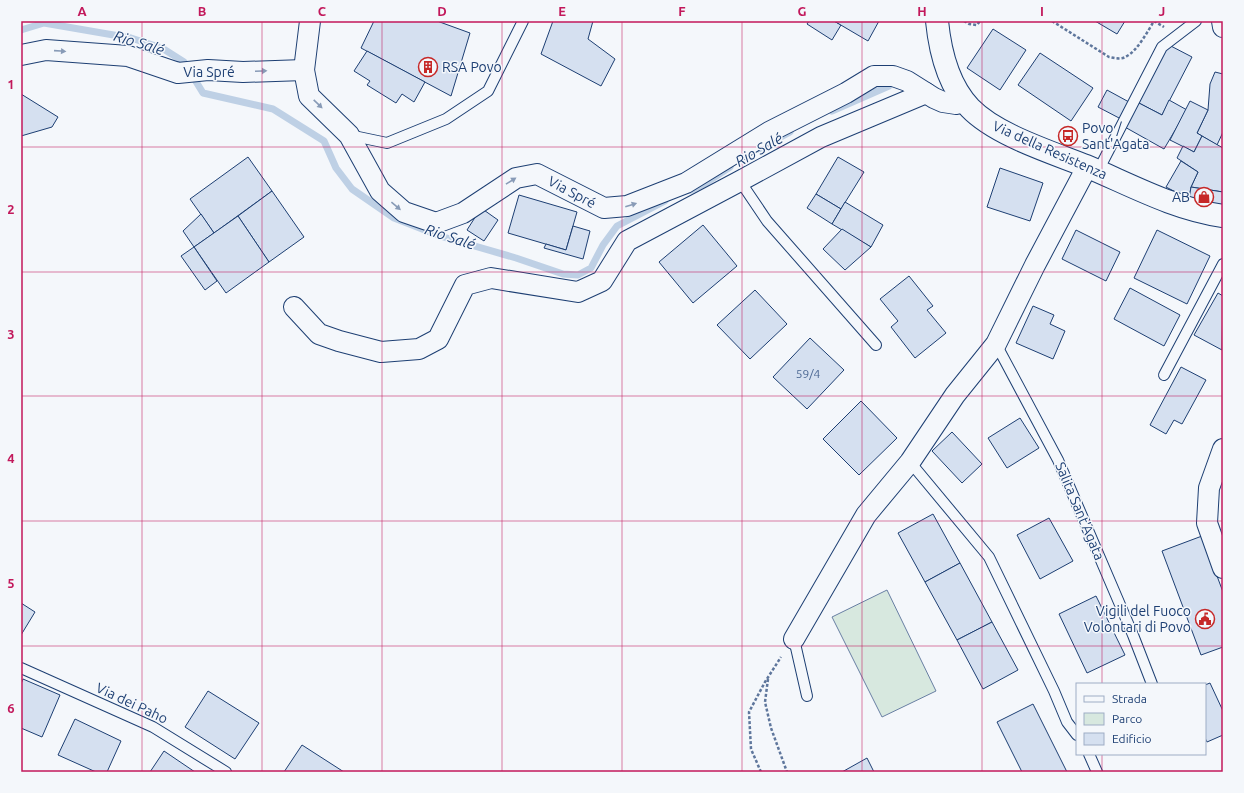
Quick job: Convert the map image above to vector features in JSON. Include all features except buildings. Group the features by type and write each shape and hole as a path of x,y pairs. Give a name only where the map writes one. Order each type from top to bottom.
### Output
{"street":[{"name":"Via Spré","path":"310,21 304,70 309,96 350,135 380,191 404,212 436,223 463,213 516,178 537,174 604,208 627,206 686,183 769,132 846,94 874,76 893,76 907,81 943,102 956,104 965,102"},
{"name":"Via della Resistenza","path":"937,21 939,39 945,65 965,102 982,118 1013,136 1174,204 1223,216"},
{"path":"1222,21 1223,27"},
{"name":"Via Spré","path":"21,54 46,50 128,56 178,72 208,70 243,72 304,70"},
{"path":"294,307 320,334 381,352 419,349 438,339 464,285 490,278 578,292 602,281 627,241 821,137 926,93"},
{"path":"794,639 866,515 910,462 955,395 996,344 1034,265 1093,169"},
{"path":"1223,449 1209,488 1207,523 1223,568"}],"lane":[{"path":"350,135 387,143 446,119 488,91 523,21"},
{"path":"1093,169 1162,47 1196,21"},
{"path":"740,181 767,221 876,345"},
{"path":"1164,375 1223,264"},
{"name":"Salita Sant'Agata","path":"996,344 1058,460 1133,635 1152,683"},
{"path":"910,462 989,557 1054,691 1067,722 1076,734"},
{"path":"794,639 807,696"},
{"name":"Via dei Paho","path":"21,668 153,727 226,772"},
{"path":"1089,755 1097,772"}],"path":[{"path":"964,21 969,24 977,25 980,21"},
{"path":"1052,21 1109,57 1118,59 1127,57 1136,47 1154,21"},
{"path":"761,772 751,749 749,712 768,677 794,639"},
{"path":"768,677 765,702 771,728 787,772"}],"green space":[{"path":"887,590 936,691 882,717 832,617"}],"waterway":[{"name":"Rio Salé","path":"21,30 44,23 131,38 162,48 184,62 203,93 273,109 324,141 336,168 352,189 394,218 440,236 516,258 563,274 578,275 591,268 603,245 617,226 665,201"},
{"name":"Rio Salé","path":"832,111 889,86"},
{"name":"Rio Salé","path":"759,149 790,132"},
{"name":"Rio Salé","path":"691,190 704,184 730,167"}],"place":[{"name":"RSA Povo","path":"428,67"},
{"name":"Povo / Sant'Agata","path":"1068,136"},
{"name":"AB","path":"1204,197"},
{"name":"Vigili del Fuoco Volontari di Povo","path":"1205,619"}]}
